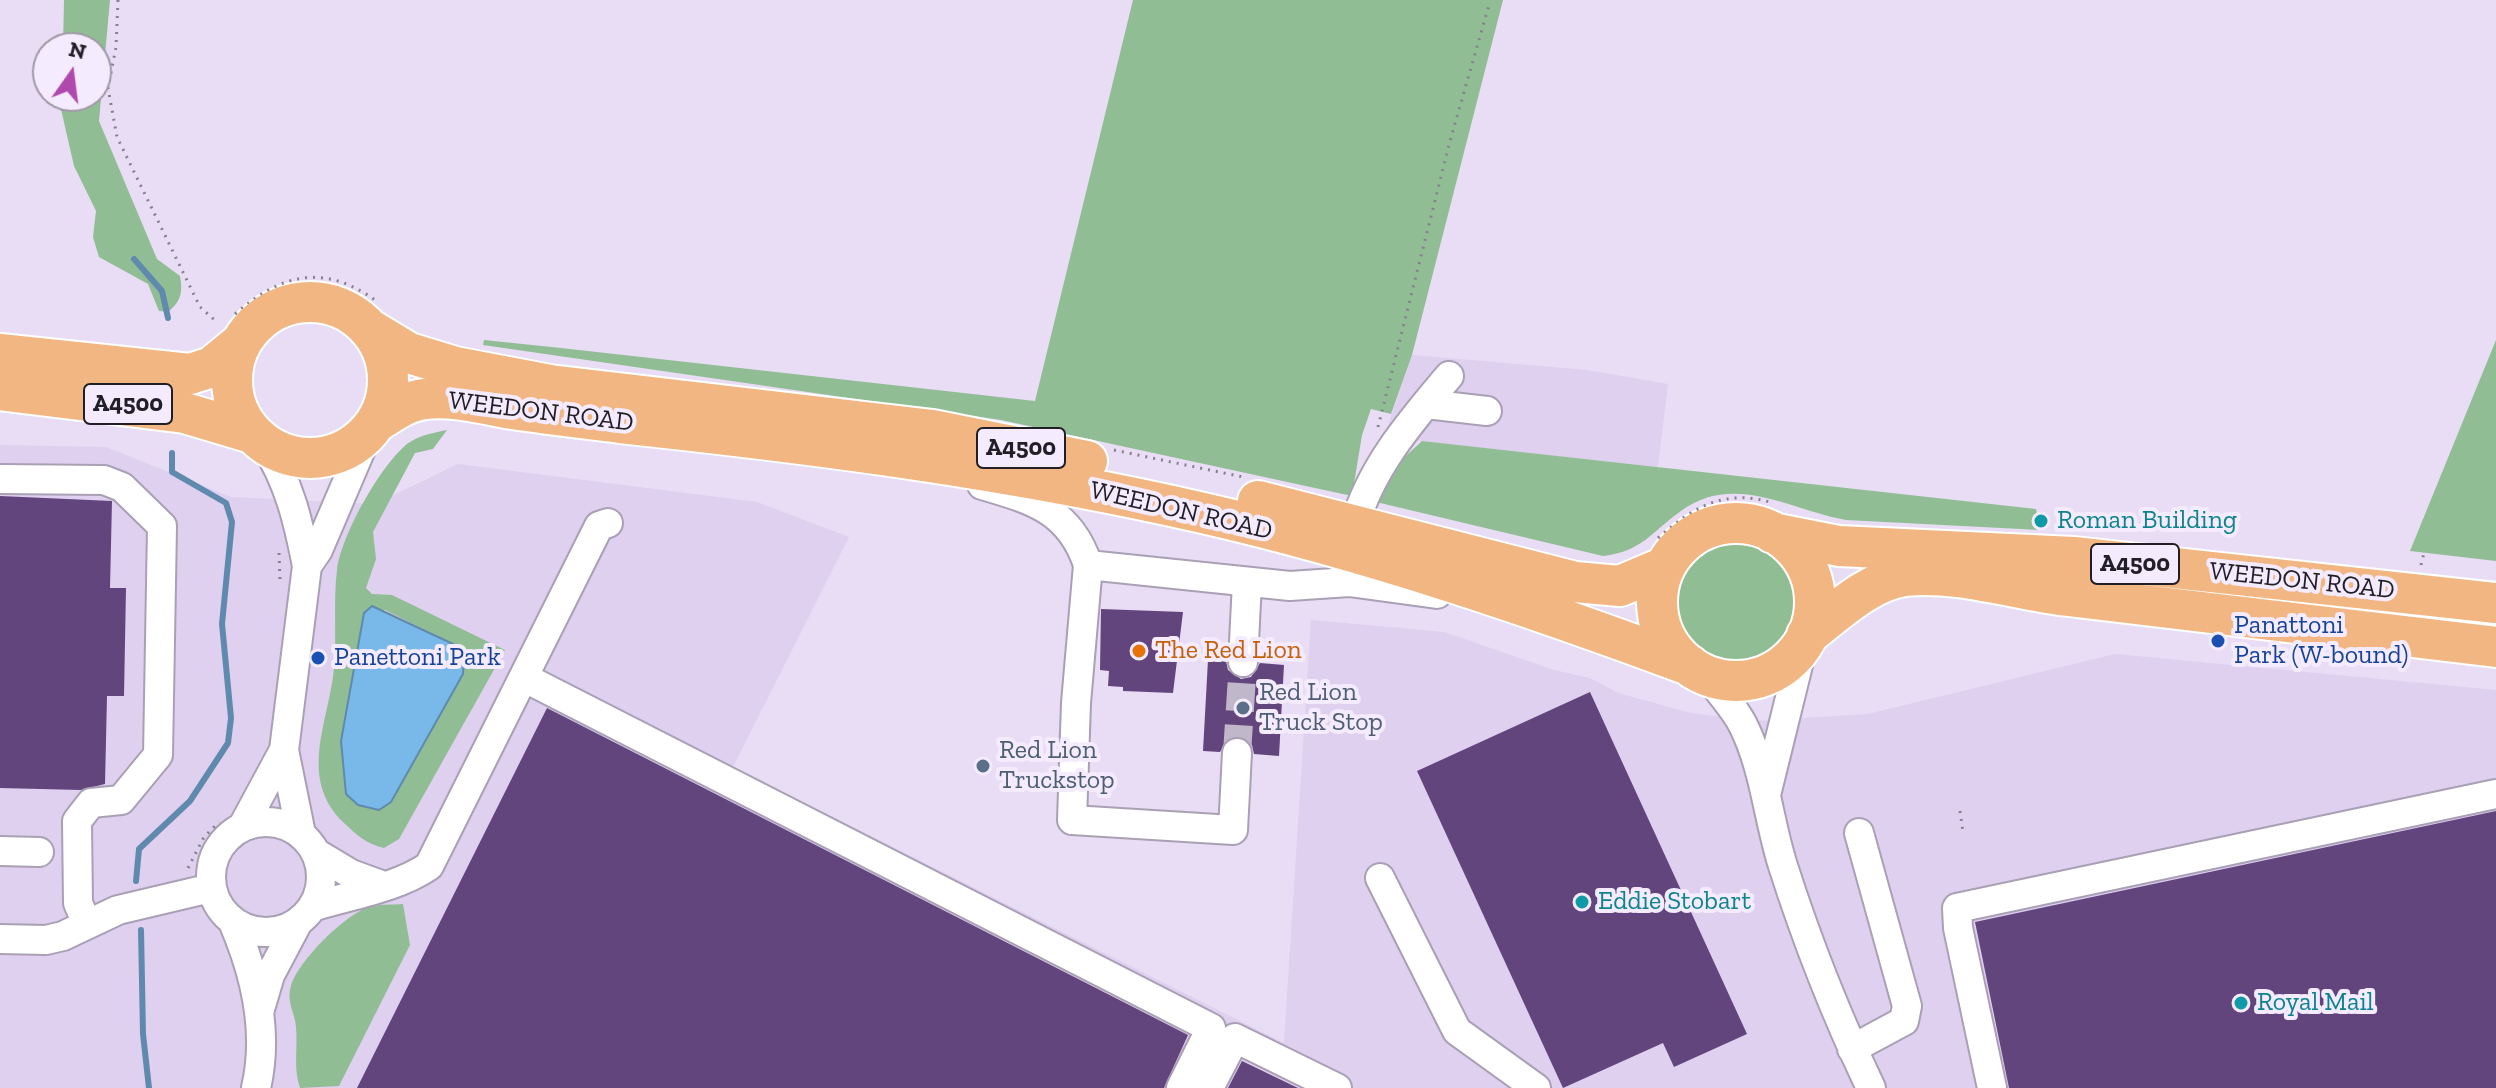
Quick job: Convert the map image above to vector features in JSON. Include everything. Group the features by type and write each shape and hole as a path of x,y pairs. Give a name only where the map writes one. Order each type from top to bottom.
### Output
{"highway":[{"path":"313,301 375,316 388,375 383,408 372,427 350,447 329,456 306,458 284,453 258,438 236,405 232,390 233,329 254,325 271,312 291,304 313,301"},
{"name":"WEEDON ROAD","path":"375,316 409,353 455,367 550,385 933,430 1107,465 1602,587 1636,581 1660,555"},
{"name":"A4500","path":"0,354 142,372 190,374 212,367 233,329"},
{"name":"A4500","path":"0,390 185,413 258,438"},
{"name":"WEEDON ROAD","path":"372,427 403,405 424,399 455,400 559,416 883,454 1002,473 1207,514 1367,557 1557,617 1698,670"},
{"path":"1779,520 1810,575 1814,602 1806,638"},
{"name":"A4500","path":"1660,555 1716,526 1779,520"},
{"name":"WEEDON ROAD","path":"1779,520 1839,546 2074,557 2496,603"},
{"path":"1660,555 1657,594 1660,622 1671,647 1698,670"},
{"name":"WEEDON ROAD","path":"1806,638 1842,607 1887,581 1905,576 1936,576 2034,592 2496,647"},
{"name":"A4500","path":"1698,670 1729,680 1763,676 1788,661 1806,638"}],"street":[{"path":"1355,524 1360,505 1400,436 1449,376"},
{"path":"1426,404 1487,411"},
{"path":"307,566 318,550 372,427"},
{"path":"258,438 283,472 296,509 307,566 284,750 321,881 270,975 259,1011"},
{"path":"883,454 1013,494 1047,508 1067,524 1081,545 1088,565 1076,703 1072,820 1233,830 1237,753"},
{"path":"0,479 104,480 122,487 162,526 158,755 121,800 91,803 77,821 78,903 87,924"},
{"path":"233,922 259,931 286,928 305,914 381,885 405,883 429,866 599,526 608,523"},
{"path":"1088,565 1290,586 1349,582 1404,588 1557,617"},
{"path":"1243,662 1247,582"},
{"path":"1767,791 1806,638"},
{"path":"1698,670 1743,723 1767,791 1771,823 1783,867 1852,1049 1871,1088"},
{"path":"525,678 1211,1028 1181,1088"},
{"path":"263,1083 259,1011 248,955 233,922 220,908 211,888 210,871 215,852 284,750"},
{"path":"1992,1088 1958,928 1957,908 2496,794"},
{"path":"234,821 273,822 351,874 381,885"},
{"path":"1852,1049 1904,1021 1907,1006 1859,833"},
{"path":"0,851 39,852"},
{"path":"1380,878 1457,1031 1536,1088"},
{"path":"0,939 46,940 118,910 211,888"},
{"path":"1209,1088 1235,1038 1337,1088"}],"path":[{"path":"118,0 116,47 108,88 117,137 200,307 233,329 258,294 306,276 352,283 375,316"},
{"path":"1376,441 1450,141 1489,5"},
{"path":"1114,450 1252,480"},
{"path":"1660,555 1684,514 1704,503 1743,497 1779,520"},
{"path":"278,546 279,588"},
{"path":"1960,811 1963,832"},
{"path":"186,871 204,837 234,821"}],"shaded area":[{"path":"1412,355 1587,370 1668,384 1658,467 1384,437"},
{"path":"0,445 106,447 231,497 375,504 458,464 757,502 849,537 733,767 1284,1043 1311,620 1444,632 1554,670 1590,678 1618,693 1691,713 1756,721 1868,714 2115,654 2496,690 2496,1088 0,1088"}],"green space":[{"path":"64,0 110,0 107,32 63,32"},
{"path":"1133,0 1503,0 1412,355 1391,414 1371,409 1362,435 1352,496 1001,420 483,345 484,340 1035,401"},
{"path":"62,112 100,112 99,121 157,259 180,276 180,296 168,312 159,311 148,284 99,257 93,237 96,211 74,166"},
{"path":"2496,340 2496,561 2410,551"},
{"path":"447,430 433,449 415,453 373,532 376,559 366,588 372,594 392,595 505,650 399,839 384,848 367,841 344,823 330,806 322,787 320,749 334,668 337,570 346,539 363,502 396,454 412,441","holes":["385,610 455,645 463,656 463,674 391,801 379,810 341,741 364,613"]},
{"path":"1422,441 2036,509 2040,530 1846,520 1762,497 1721,495 1701,500 1681,511 1628,550 1603,556 1376,502 1396,465"},
{"path":"1737,544 1760,549 1779,562 1792,581 1797,604 1792,627 1779,646 1760,659 1737,664 1714,659 1695,646 1682,627 1677,604 1682,581 1695,562 1714,549"},
{"path":"403,904 410,945 339,1086 300,1088 296,1065 296,1027 290,997 295,976 313,951 350,917 372,906"}],"water":[{"path":"372,606 455,645 464,656 463,674 391,802 379,810 358,805 346,794 341,741 364,613"}],"building":[{"path":"0,496 112,501 110,588 126,588 124,696 107,696 105,784 81,790 0,788"},
{"name":"The Red Lion","path":"1101,609 1183,612 1173,693 1123,691 1123,687 1108,686 1109,671 1100,670"},
{"name":"Red Lion Truck Stop","path":"1208,660 1226,661 1228,670 1241,679 1251,677 1260,663 1284,665 1279,756 1254,754 1252,745 1239,736 1229,738 1220,752 1203,751"},
{"name":"Eddie Stobart","path":"1590,692 1747,1034 1674,1067 1663,1043 1563,1088 1417,771"},
{"path":"547,708 1188,1035 1164,1088 357,1088"},
{"name":"Royal Mail","path":"2496,811 2496,1088 2009,1088 1975,922"},
{"path":"1242,1061 1298,1088 1228,1088"}],"waterway":[{"path":"134,259 162,291 168,318"},
{"path":"136,881 139,849 190,801 228,743 231,718 222,624 232,522 226,503 172,472 172,453"},
{"path":"141,930 143,1034 149,1088"}],"tunnel":[{"path":"1237,753 1243,662"}],"place":[{"name":"Roman Building","path":"2041,521"},
{"name":"Panattoni Park (W-bound)","path":"2218,641"},
{"name":"The Red Lion","path":"1139,651"},
{"name":"Panettoni Park","path":"318,658"},
{"name":"Red Lion Truck Stop","path":"1243,708"},
{"name":"Red Lion Truckstop","path":"983,766"},
{"name":"Eddie Stobart","path":"1582,902"},
{"name":"Royal Mail","path":"2241,1003"}]}
